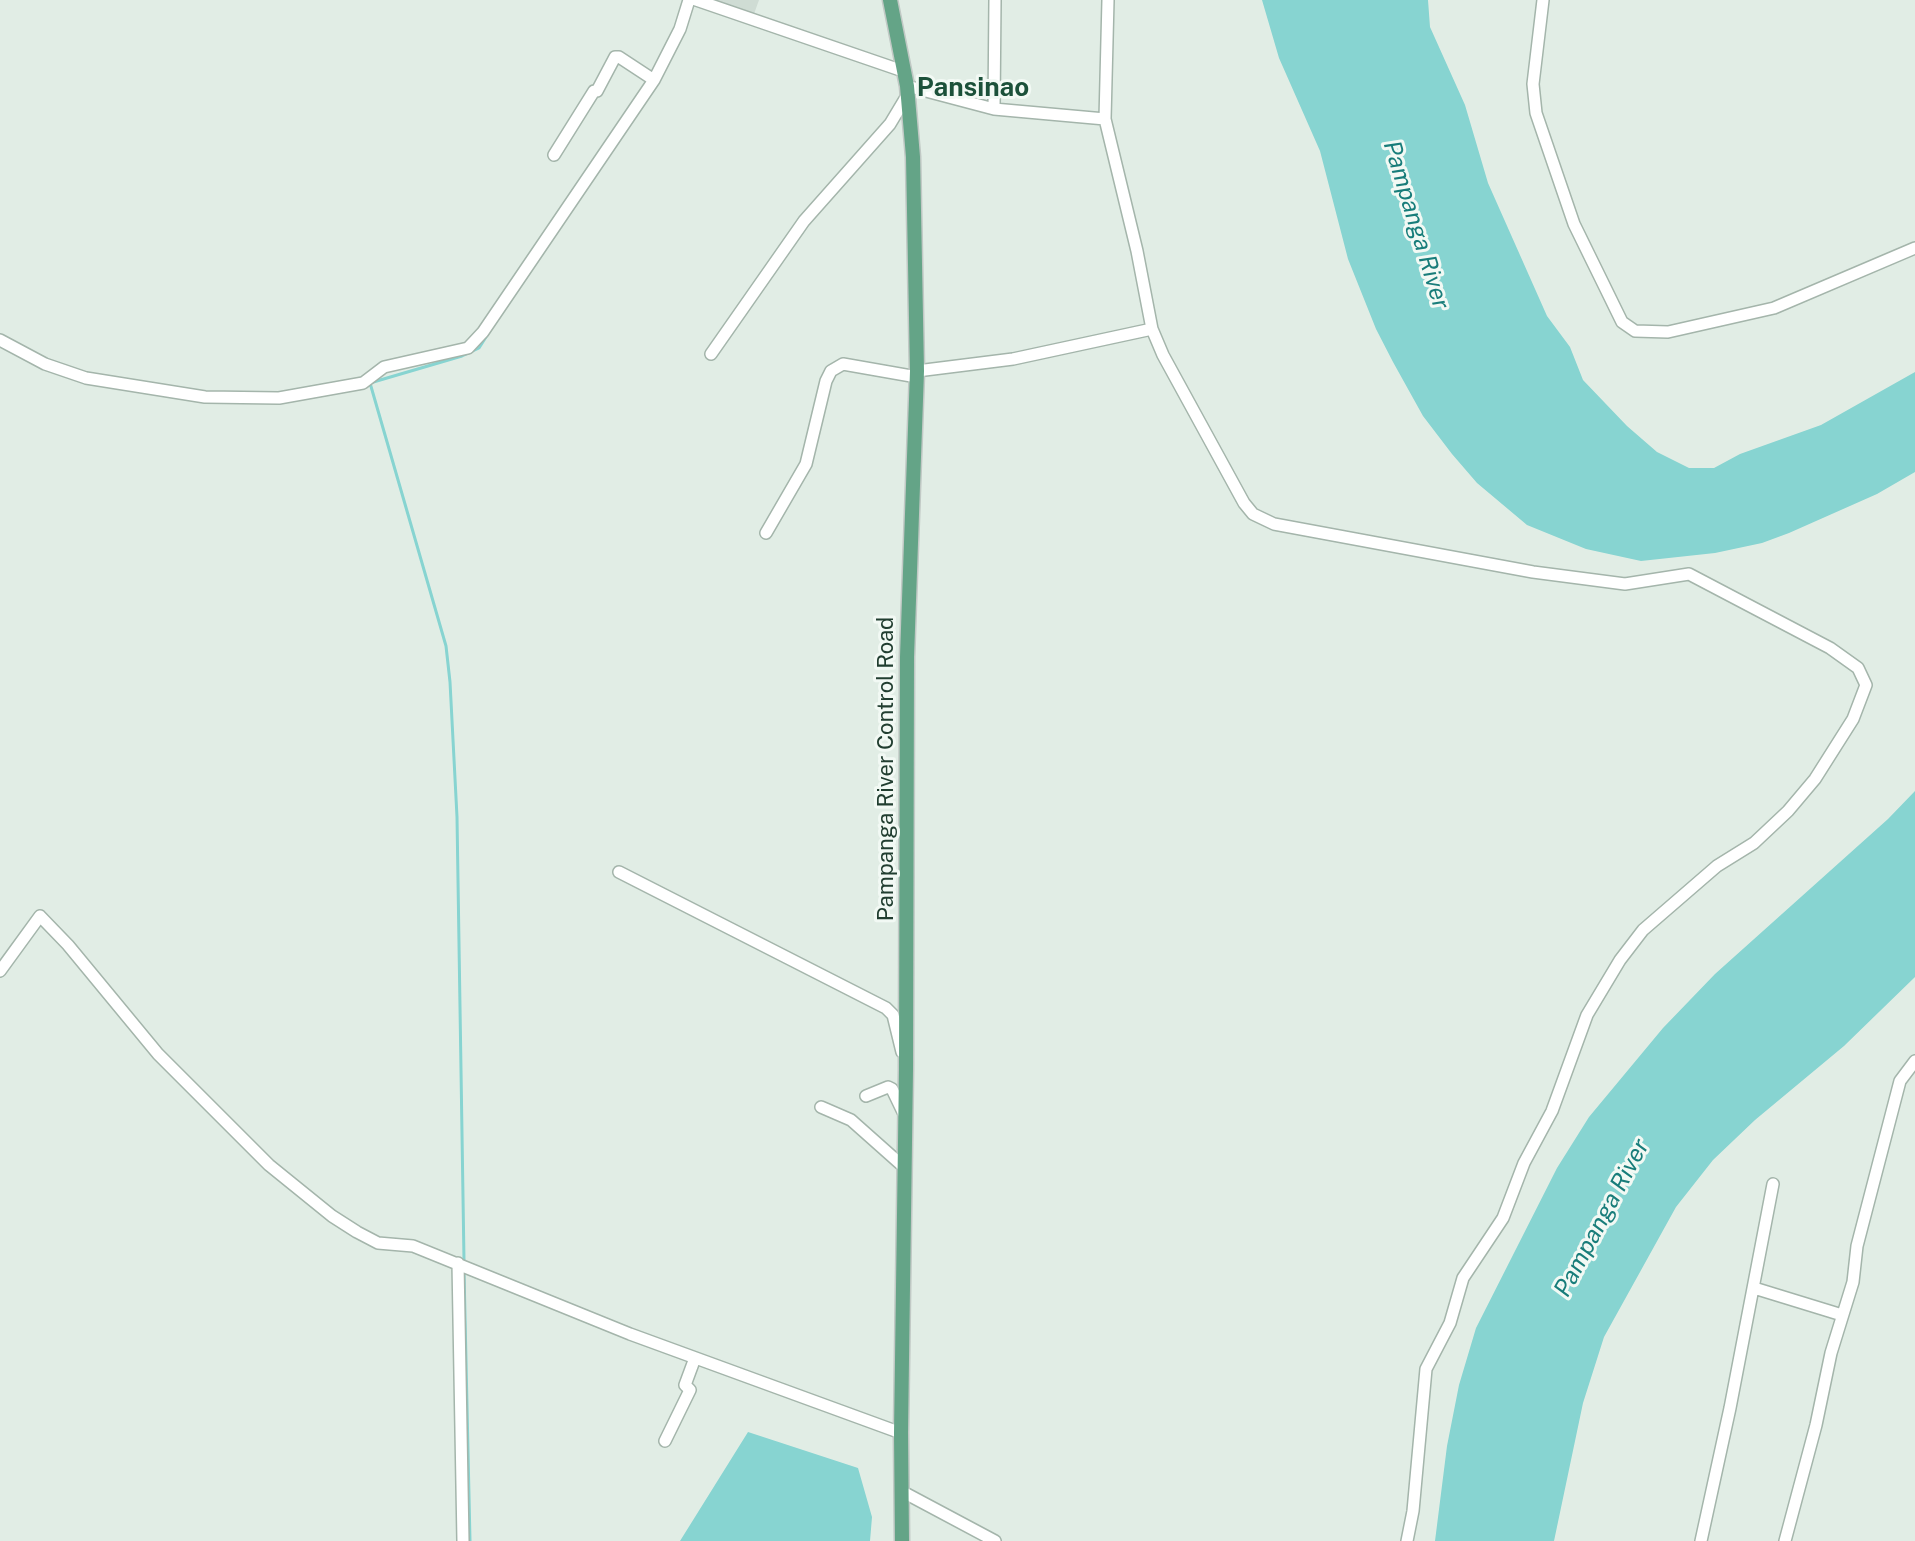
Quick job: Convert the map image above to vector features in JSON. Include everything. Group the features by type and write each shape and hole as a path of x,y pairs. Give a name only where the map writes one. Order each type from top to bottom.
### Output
{"main road":[{"name":"Pampanga River Control Road","path":"890,0 907,90 913,157 917,374 907,657 902,1541"}],"street":[{"path":"0,340 45,364 86,378 205,397 279,398 335,389 363,383 391,365 468,348 483,332 654,80 680,29 689,0"},
{"path":"696,0 903,71"},
{"path":"994,109 995,0"},
{"path":"1108,0 1105,119 1152,329 1163,355 1244,503 1253,514 1264,521 1533,572 1625,584 1689,574 1830,648 1858,668 1866,685 1853,719 1815,779 1788,811 1754,843 1717,866 1643,930 1620,960 1587,1015 1552,1111 1524,1163 1503,1218 1463,1278 1450,1323 1426,1369 1413,1511 1407,1541"},
{"path":"1543,0 1533,84 1536,113 1574,224 1622,322 1635,331 1668,332 1774,308 1915,248"},
{"path":"554,155 594,91 597,91 615,57 654,80"},
{"path":"711,354 804,221 890,124 907,90 994,109 1105,119"},
{"path":"766,533 806,464 826,381 831,371 843,364 890,374 917,374 1013,359 1152,329"},
{"path":"619,872 886,1008 893,1015 906,1069"},
{"path":"0,971 40,916 68,945 158,1054 242,1140 332,1216 378,1243 405,1244 458,1263 630,1334 901,1433"},
{"path":"1785,1541 1853,1282 1857,1246 1900,1081 1915,1061"},
{"path":"866,1096 888,1087 892,1089 906,1116"},
{"path":"821,1107 851,1120 905,1168"},
{"path":"1701,1541 1773,1184"},
{"path":"458,1263 463,1541"},
{"path":"1754,1288 1842,1315"},
{"path":"665,1441 690,1390 685,1385 695,1358"},
{"path":"903,1492 995,1541"}],"shaded area":[{"path":"707,0 759,0 754,14"}],"water":[{"name":"Pampanga River","path":"1262,0 1428,0 1430,27 1465,105 1488,183 1547,316 1570,347 1583,380 1657,452 1689,468 1714,468 1740,454 1821,425 1915,372 1915,472 1877,494 1789,533 1762,543 1715,553 1641,561 1586,549 1527,525 1477,483 1452,454 1423,416 1376,329 1348,259 1320,151 1279,58"},
{"name":"Pampanga River","path":"1915,791 1915,977 1844,1046 1755,1120 1713,1160 1676,1207 1604,1337 1583,1403 1554,1541 1435,1541 1447,1446 1459,1385 1476,1328 1557,1168 1589,1117 1663,1028 1715,974 1888,819"},
{"path":"748,1432 858,1468 872,1517 870,1541 680,1541"}],"waterway":[{"path":"464,1260 457,817 450,682 446,646 370,383 462,356 479,348 486,337"},
{"path":"464,1271 470,1541"}],"district":[{"name":"Pansinao","path":"973,88"}]}
